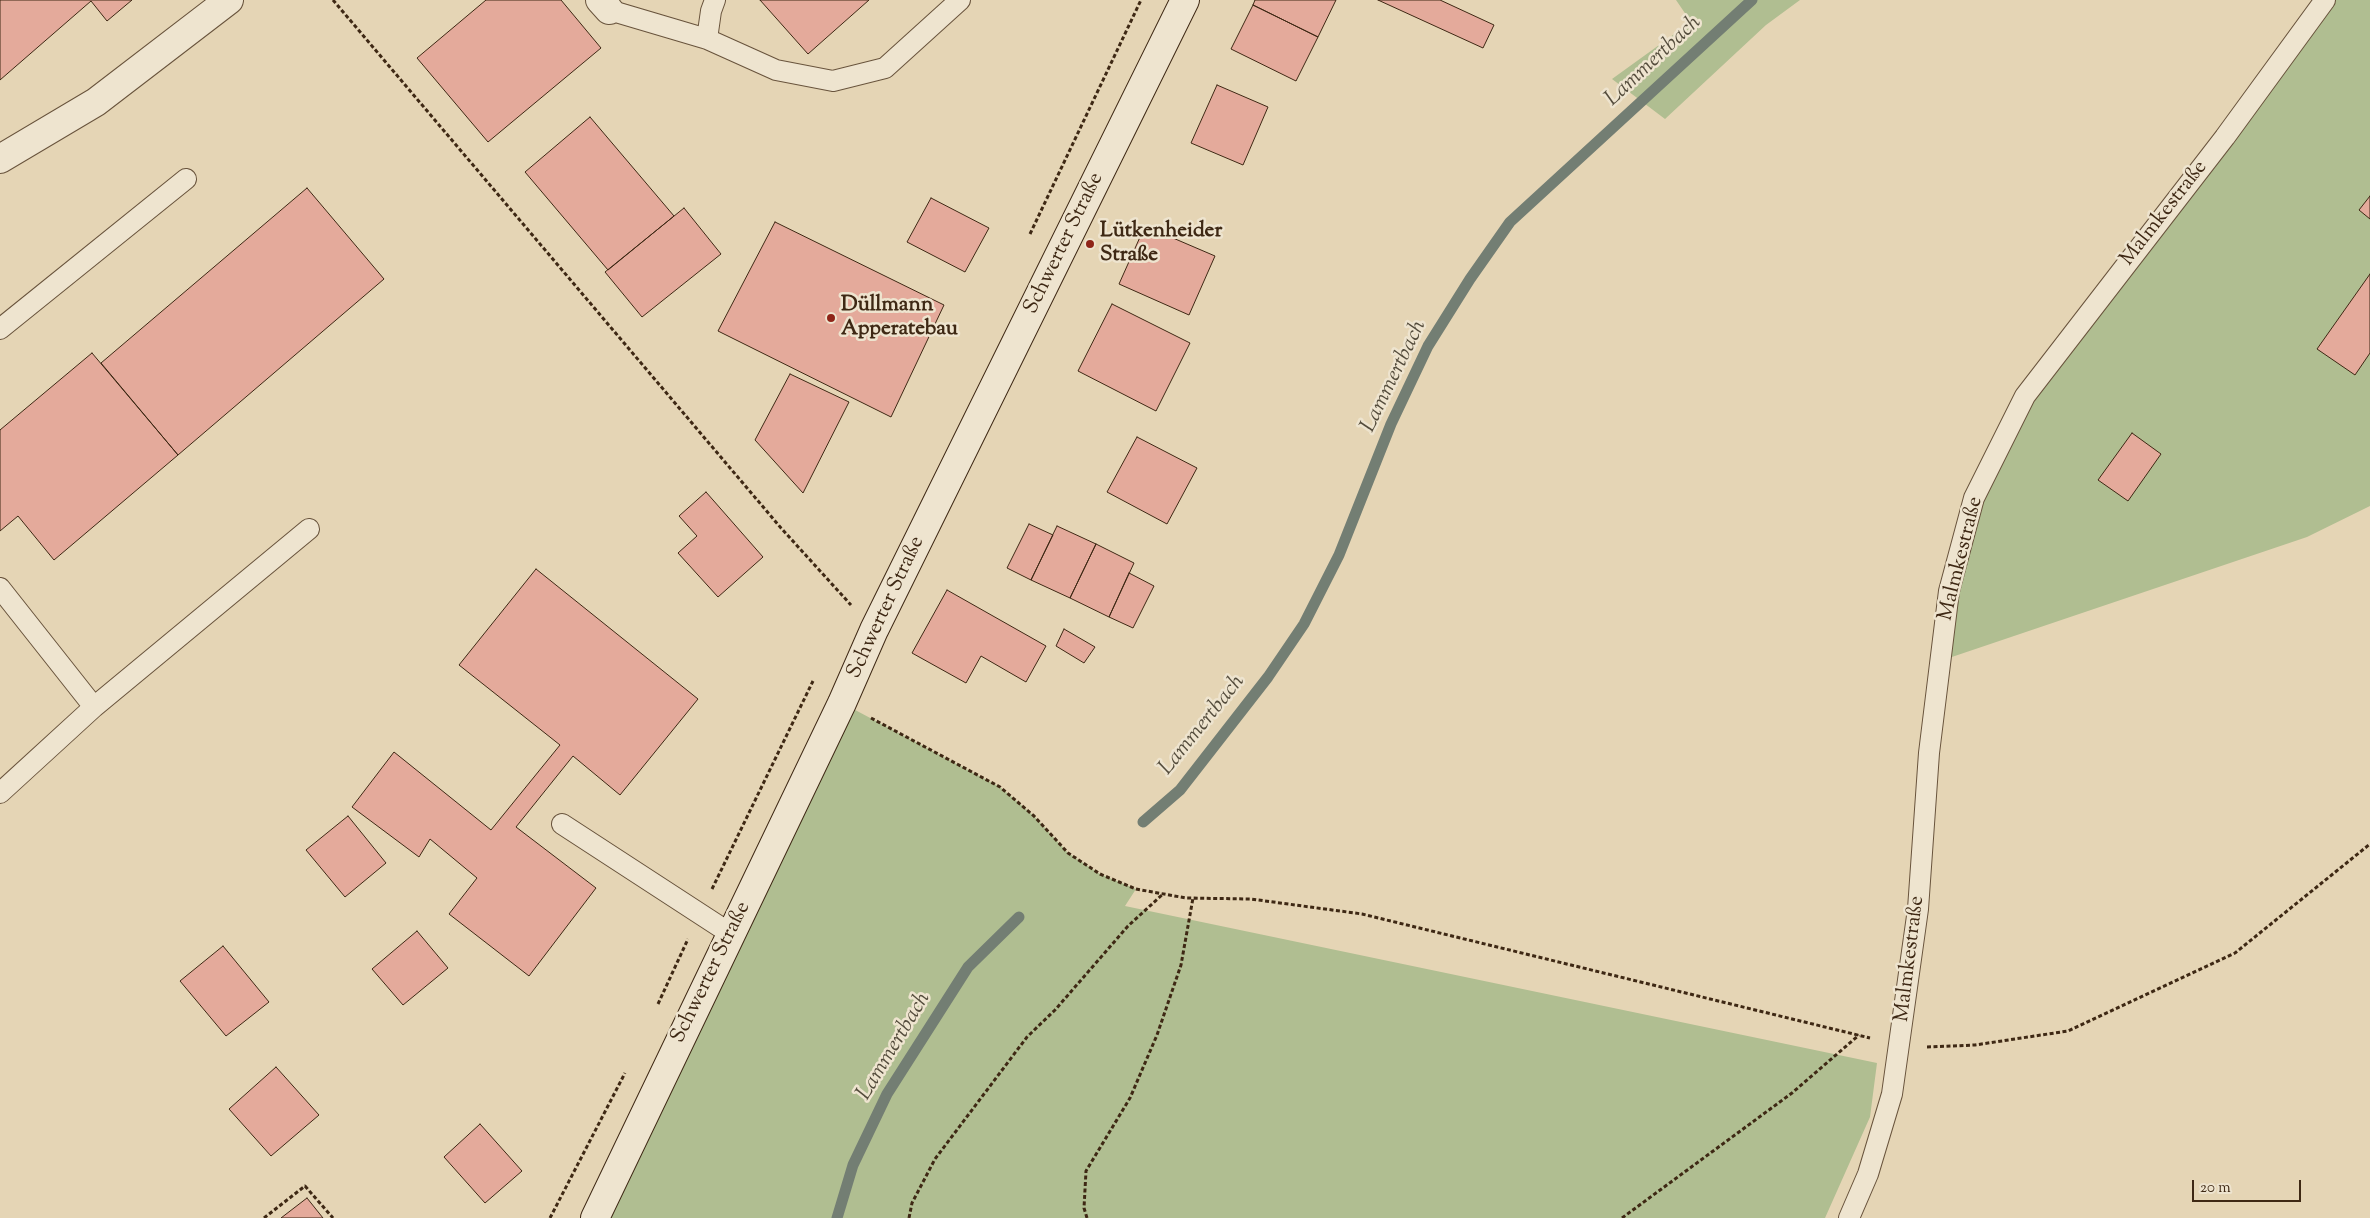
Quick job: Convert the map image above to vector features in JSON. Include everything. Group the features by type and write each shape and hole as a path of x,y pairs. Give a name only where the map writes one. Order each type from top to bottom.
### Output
{"main road":[{"path":"0,159 96,102 229,0"},
{"name":"Schwerter Straße","path":"595,1218 842,703 874,630 1185,0"}],"lane":[{"path":"708,39 711,11 715,0"},
{"path":"604,5 708,39 776,70 833,81 885,68 960,0"},
{"name":"Malmkestraße","path":"1848,1218 1868,1174 1892,1094 1900,1048 1918,909 1929,753 1949,591 1974,498 2025,396 2225,137 2325,0"},
{"path":"0,329 186,179"},
{"path":"0,793 94,707 309,529"},
{"path":"0,588 94,707"},
{"path":"562,824 731,934"}],"path":[{"path":"333,0 781,528 874,630"},
{"path":"842,703 1000,787 1034,816 1068,853 1100,874 1136,889 1193,898 1251,899 1362,914 1860,1035 1900,1048 1975,1045 2068,1031 2235,953 2370,844"},
{"path":"909,1218 912,1203 935,1159 1027,1037 1055,1010 1128,926 1163,894"},
{"path":"1087,1218 1084,1208 1086,1171 1130,1098 1157,1036 1180,965 1193,898"},
{"path":"1622,1218 1792,1093 1860,1035"},
{"path":"264,1218 305,1186 332,1218"}],"green space":[{"path":"1676,0 1800,0 1766,25 1665,119 1612,79 1691,22"},
{"path":"2325,0 2370,0 2370,506 2307,537 1940,661 1974,498 2025,396"},
{"path":"842,703 1000,787 1034,816 1068,853 1100,874 1136,889 1125,906 1877,1063 1870,1117 1825,1218 595,1218"}],"building":[{"path":"0,0 132,0 107,21 91,1 0,80"},
{"path":"486,0 561,0 601,48 488,142 417,58"},
{"path":"760,0 869,0 808,54"},
{"path":"1255,0 1336,0 1318,37 1253,5"},
{"path":"1378,0 1440,0 1494,25 1483,48"},
{"path":"1253,5 1318,37 1296,81 1231,49"},
{"path":"1217,85 1268,107 1243,165 1191,143"},
{"path":"590,117 674,216 608,270 525,172"},
{"path":"307,188 384,279 178,455 101,363"},
{"path":"2370,196 2370,219 2359,210"},
{"path":"931,198 989,228 965,272 907,242"},
{"path":"684,208 721,254 642,317 605,272"},
{"name":"Düllmann Apperatebau","path":"775,222 944,305 891,417 718,331"},
{"path":"1145,226 1215,256 1189,315 1119,284"},
{"path":"2370,274 2370,353 2355,375 2317,349"},
{"path":"1112,304 1190,343 1156,411 1078,371"},
{"path":"92,353 178,455 54,560 18,516 0,531 0,430"},
{"path":"790,374 849,402 803,493 755,440"},
{"path":"2132,433 2161,454 2128,501 2098,480"},
{"path":"1137,437 1197,468 1167,524 1107,492"},
{"path":"706,492 763,557 718,597 678,553 697,536 679,516"},
{"path":"1029,524 1053,535 1031,580 1007,568"},
{"path":"1057,526 1096,544 1070,598 1031,580"},
{"path":"1096,544 1134,563 1109,617 1070,598"},
{"path":"536,569 698,699 620,795 573,756 516,827 596,888 529,976 449,914 477,878 430,839 419,857 352,807 394,752 491,830 560,745 459,665"},
{"path":"1129,573 1154,586 1133,628 1109,617"},
{"path":"947,590 1046,646 1026,682 981,656 966,683 912,653"},
{"path":"1064,629 1095,647 1084,663 1056,646"},
{"path":"348,816 386,863 345,897 306,850"},
{"path":"417,931 448,968 403,1005 372,969"},
{"path":"223,946 269,1002 226,1036 180,981"},
{"path":"276,1067 319,1115 271,1156 229,1109"},
{"path":"480,1124 522,1171 485,1203 444,1157"},
{"path":"307,1198 323,1218 281,1218"}],"waterway":[{"name":"Lammertbach","path":"1143,822 1180,790 1268,677 1304,624 1339,555 1391,424 1428,346 1470,279 1510,222 1752,0"},
{"name":"Lammertbach","path":"837,1218 853,1165 887,1094 968,967 1019,917"}],"place":[{"name":"Lütkenheider Straße","path":"1090,244"},
{"name":"Düllmann Apperatebau","path":"831,318"}]}
